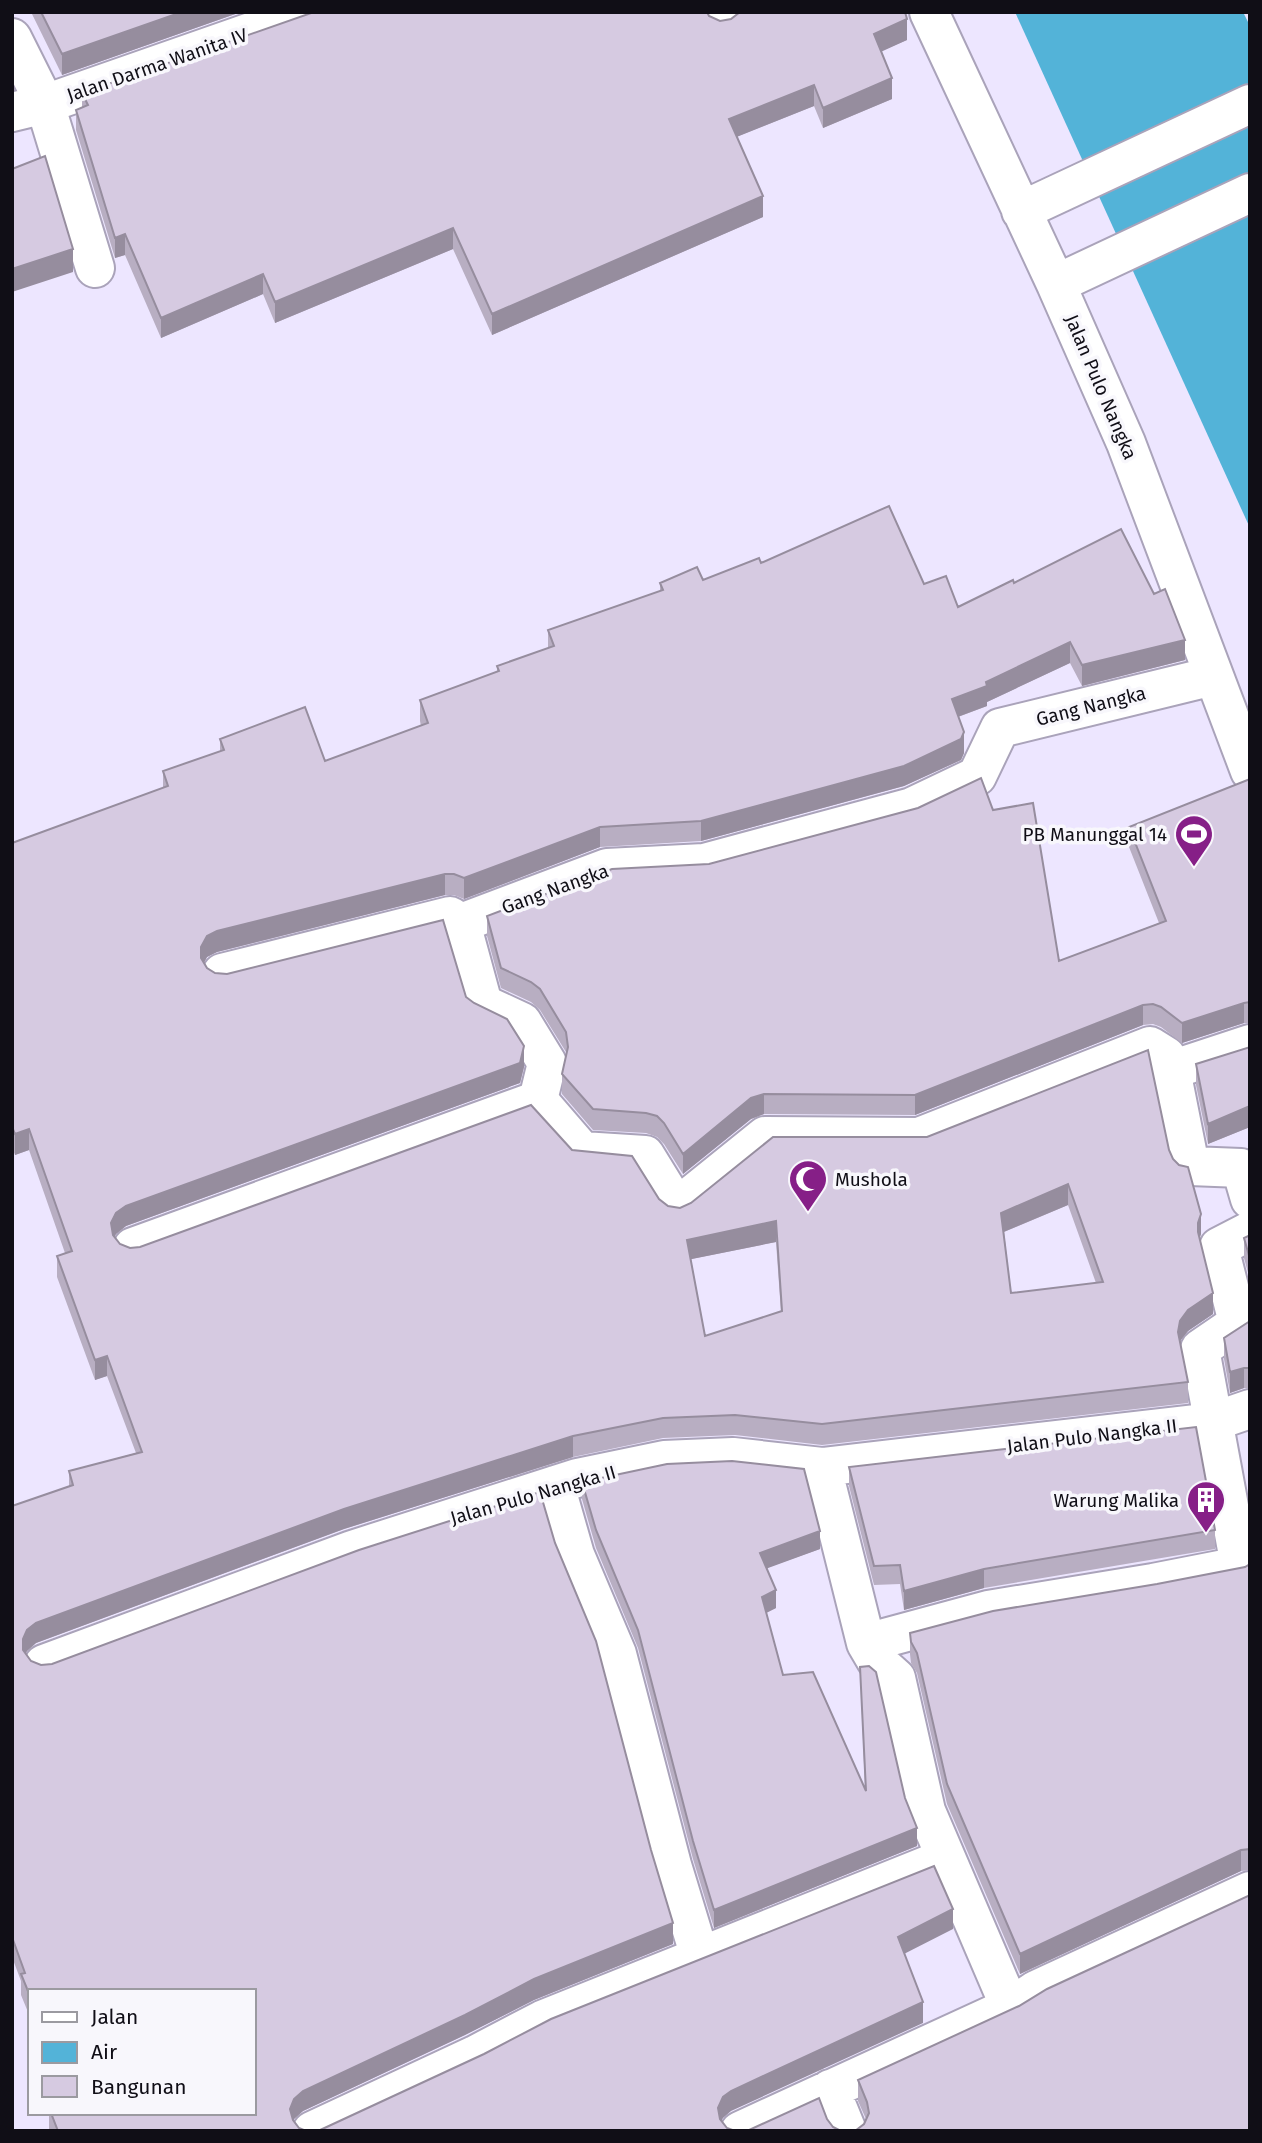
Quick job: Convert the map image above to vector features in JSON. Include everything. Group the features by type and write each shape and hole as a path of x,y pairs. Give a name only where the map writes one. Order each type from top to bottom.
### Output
{"street":[{"name":"Jalan Darma Wanita IV","path":"29,108 308,12"},
{"name":"Jalan Pulo Nangka","path":"929,12 1036,204 1056,284 1126,443 1250,771"},
{"name":"Jalan Darma Wanita IV","path":"12,38 29,108 95,268"},
{"path":"1036,204 1250,104"},
{"path":"1056,284 1250,193"},
{"name":"Gang Nangka","path":"461,923 607,868 704,863 912,807 977,776 1000,728 1213,676"},
{"path":"222,972 450,916 461,923 483,1004 522,1022 547,1063 538,1100"},
{"path":"1171,1070 1250,1044"},
{"path":"538,1100 582,1151 645,1155 677,1207 765,1136 919,1137 1150,1045 1166,1056 1171,1070 1190,1166 1241,1168 1250,1199"},
{"path":"133,1247 538,1100"},
{"path":"866,1643 988,1609 1153,1583 1240,1566 1200,1349 1238,1323 1219,1247 1250,1231"},
{"name":"Jalan Pulo Nangka II","path":"44,1664 352,1550 578,1478 664,1460 733,1457 822,1467 1212,1422 1250,1409"},
{"path":"822,1467 866,1643 876,1660 896,1678 926,1811 1010,2007"},
{"path":"555,1485 575,1555 617,1654 672,1865 700,1957"},
{"path":"312,2131 475,2055 542,2020 946,1858"},
{"path":"740,2131 1010,2007 1036,1990 1250,1891"},
{"path":"831,2089 847,2131"}],"water":[{"path":"1015,12 1243,12 1250,26 1250,528"}],"building":[{"path":"41,12 182,12 62,54"},
{"path":"314,12 707,12 709,16 720,21 731,19 740,12 905,12 907,19 874,34 892,78 823,108 814,85 729,119 763,196 492,314 453,228 275,302 263,274 161,318 125,234 115,238 76,110 88,105 82,93"},
{"path":"45,156 73,249 12,269 12,169"},
{"path":"889,506 924,584 946,576 958,607 1013,580 1014,583 1121,529 1154,594 1165,589 1185,640 1082,665 1070,642 986,682 987,686 952,699 964,732 961,739 904,766 701,821 600,827 464,878 445,874 217,931 207,936 201,947 201,958 207,968 215,973 227,974 443,920 466,997 507,1019 524,1046 520,1063 126,1206 116,1213 111,1223 113,1235 120,1244 130,1248 140,1247 531,1105 572,1150 632,1156 659,1199 668,1206 680,1208 691,1203 773,1137 927,1137 1148,1050 1169,1150 1179,1165 1188,1167 1201,1214 1198,1232 1213,1293 1188,1310 1180,1321 1178,1332 1188,1382 822,1424 735,1415 663,1418 573,1436 344,1509 36,1623 27,1630 23,1639 23,1650 31,1661 41,1665 52,1664 359,1550 540,1492 555,1543 596,1641 673,1923 534,1979 465,2015 303,2091 294,2099 290,2109 293,2120 299,2128 306,2131 58,2131 52,2115 256,2115 256,1989 28,1989 28,1991 21,1974 25,1973 12,1937 12,1506 73,1485 69,1471 142,1452 107,1356 95,1360 57,1256 72,1251 29,1129 15,1134 12,1127 12,843 168,786 163,771 224,750 220,739 305,707 325,761 428,723 420,700 499,671 497,666 554,646 548,630 663,590 660,583 697,567 703,580 759,558 761,563","holes":["1068,1184 1103,1282 1011,1293 1001,1213","776,1221 782,1311 705,1336 687,1240"]},
{"path":"981,778 993,810 1033,803 1059,961 1166,921 1129,827 1250,779 1250,1002 1182,1023 1161,1007 1143,1005 915,1095 764,1094 751,1098 683,1154 657,1116 593,1109 562,1074 568,1047 566,1032 540,989 501,968 487,916 612,869 709,864 918,808"},
{"path":"1250,1047 1250,1106 1208,1124 1196,1064"},
{"path":"1250,1235 1250,1259 1244,1238"},
{"path":"1250,1321 1250,1368 1230,1372 1224,1338"},
{"path":"1196,1427 1215,1530 984,1569 904,1591 900,1565 874,1566 849,1467"},
{"path":"732,1461 804,1469 820,1531 760,1553 776,1590 762,1597 783,1675 813,1672 866,1791 860,1667 869,1666 876,1672 905,1798 917,1828 714,1910 693,1841 638,1630 596,1530 582,1482 667,1464"},
{"path":"1250,1564 1250,1849 1241,1850 1020,1954 947,1784 910,1633 993,1611 1157,1584"},
{"path":"934,1866 953,1909 898,1937 923,2002 731,2091 723,2097 718,2108 720,2119 727,2128 735,2131 318,2131 484,2054 551,2019"},
{"path":"1250,1895 1250,2131 855,2131 864,2124 869,2113 858,2080"},
{"path":"819,2098 827,2119 833,2127 841,2131 747,2131"}],"place":[{"name":"PB Manunggal 14","path":"1194,868"},
{"name":"Mushola","path":"808,1213"},
{"name":"Warung Malika","path":"1206,1534"}]}
